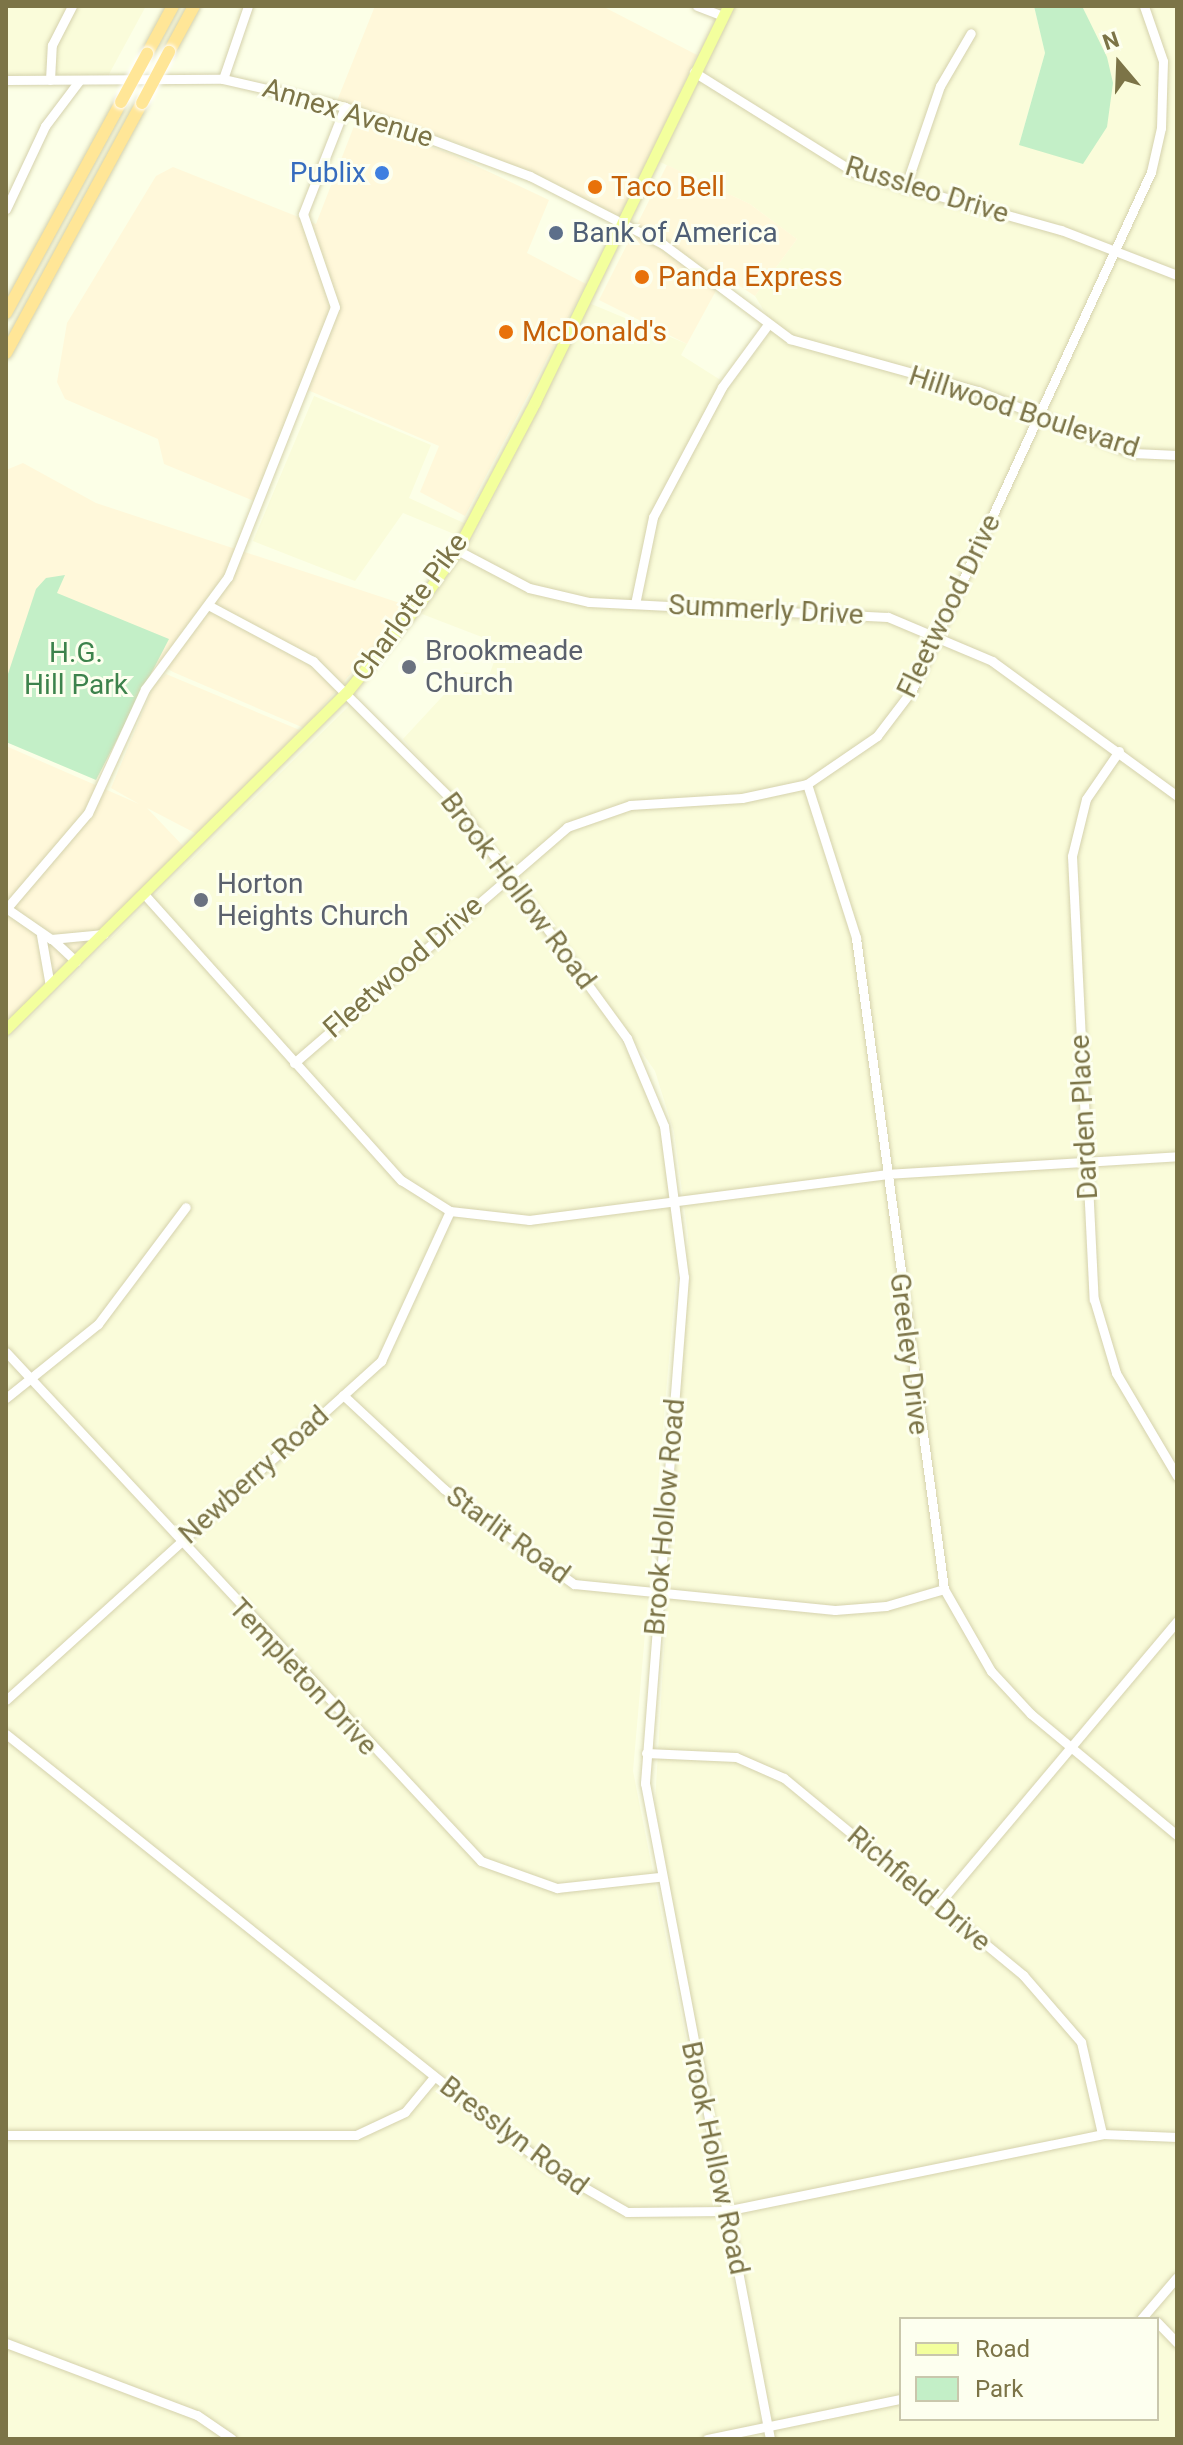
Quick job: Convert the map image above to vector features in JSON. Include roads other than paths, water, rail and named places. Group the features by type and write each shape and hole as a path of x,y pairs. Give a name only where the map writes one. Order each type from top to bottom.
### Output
{"highway":[{"path":"6,313 173,6"},
{"path":"6,353 194,6"}],"main road":[{"name":"Charlotte Pike","path":"6,1029 346,693 457,550 624,226 694,72 726,11"}],"street":[{"path":"50,80 52,45 72,6"},
{"path":"223,79 248,6"},
{"path":"697,6 726,11"},
{"name":"Fleetwood Drive","path":"294,1063 567,827 600,812 742,798 807,784 877,736 912,690 1039,419 1111,252 1151,172 1161,128 1163,61 1144,6"},
{"path":"905,188 937,92 971,33"},
{"name":"Russleo Drive","path":"694,72 752,102 832,160 905,188 1061,230 1111,252 1177,275"},
{"name":"Annex Avenue","path":"6,80 223,79 345,107 530,176 624,226"},
{"path":"6,209 45,126 79,81"},
{"path":"76,961 6,908 88,813 145,689 228,577 335,307 303,214 345,107"},
{"name":"Hillwood Boulevard","path":"624,226 682,255 766,327 826,351 978,391 1039,419 1133,453 1177,455"},
{"path":"635,604 653,517 722,387 766,327"},
{"name":"Summerly Drive","path":"457,550 529,588 635,604 846,610 938,636 992,661 1177,796"},
{"name":"Brook Hollow Road","path":"208,605 296,648 346,693 457,805 511,873 639,1060 664,1126 684,1277 646,1753 659,1877 770,2439"},
{"name":"Darden Place","path":"1119,751 1086,799 1072,856 1086,1158 1103,1337 1177,1476"},
{"name":"Greeley Drive","path":"807,784 853,924 944,1589 991,1671 1067,1746 1177,1835"},
{"path":"144,894 401,1180 450,1211 529,1220 886,1174 1086,1158 1177,1156"},
{"path":"46,937 105,934"},
{"path":"46,937 50,986"},
{"path":"6,1398 122,1298 186,1207"},
{"name":"Newberry Road","path":"6,1700 388,1351 450,1211"},
{"name":"Templeton Drive","path":"6,1352 177,1544 481,1861 557,1888 659,1877"},
{"name":"Starlit Road","path":"343,1395 401,1454 548,1571 592,1589 835,1610 886,1606 944,1589"},
{"path":"938,1905 1067,1746 1177,1621"},
{"name":"Bresslyn Road","path":"6,1734 434,2077 603,2202 656,2216 725,2211 1102,2134 1177,2137"},
{"name":"Richfield Drive","path":"646,1753 736,1757 784,1778 938,1905 1068,2023 1089,2065 1102,2134"},
{"path":"6,2135 356,2135 405,2112 434,2077"},
{"path":"1151,2317 1177,2277"},
{"path":"1159,2326 1177,2343"},
{"path":"6,2343 169,2403 232,2439"},
{"path":"707,2439 899,2399"}],"place":[{"name":"Publix","path":"382,173"},
{"name":"Taco Bell","path":"595,187"},
{"name":"Bank of America","path":"556,233"},
{"name":"Panda Express","path":"642,277"},
{"name":"McDonald's","path":"506,332"},
{"name":"Brookmeade Church","path":"409,667"},
{"name":"Horton Heights Church","path":"201,900"}],"park label":[{"name":"H.G. Hill Park","path":"76,669"}]}
